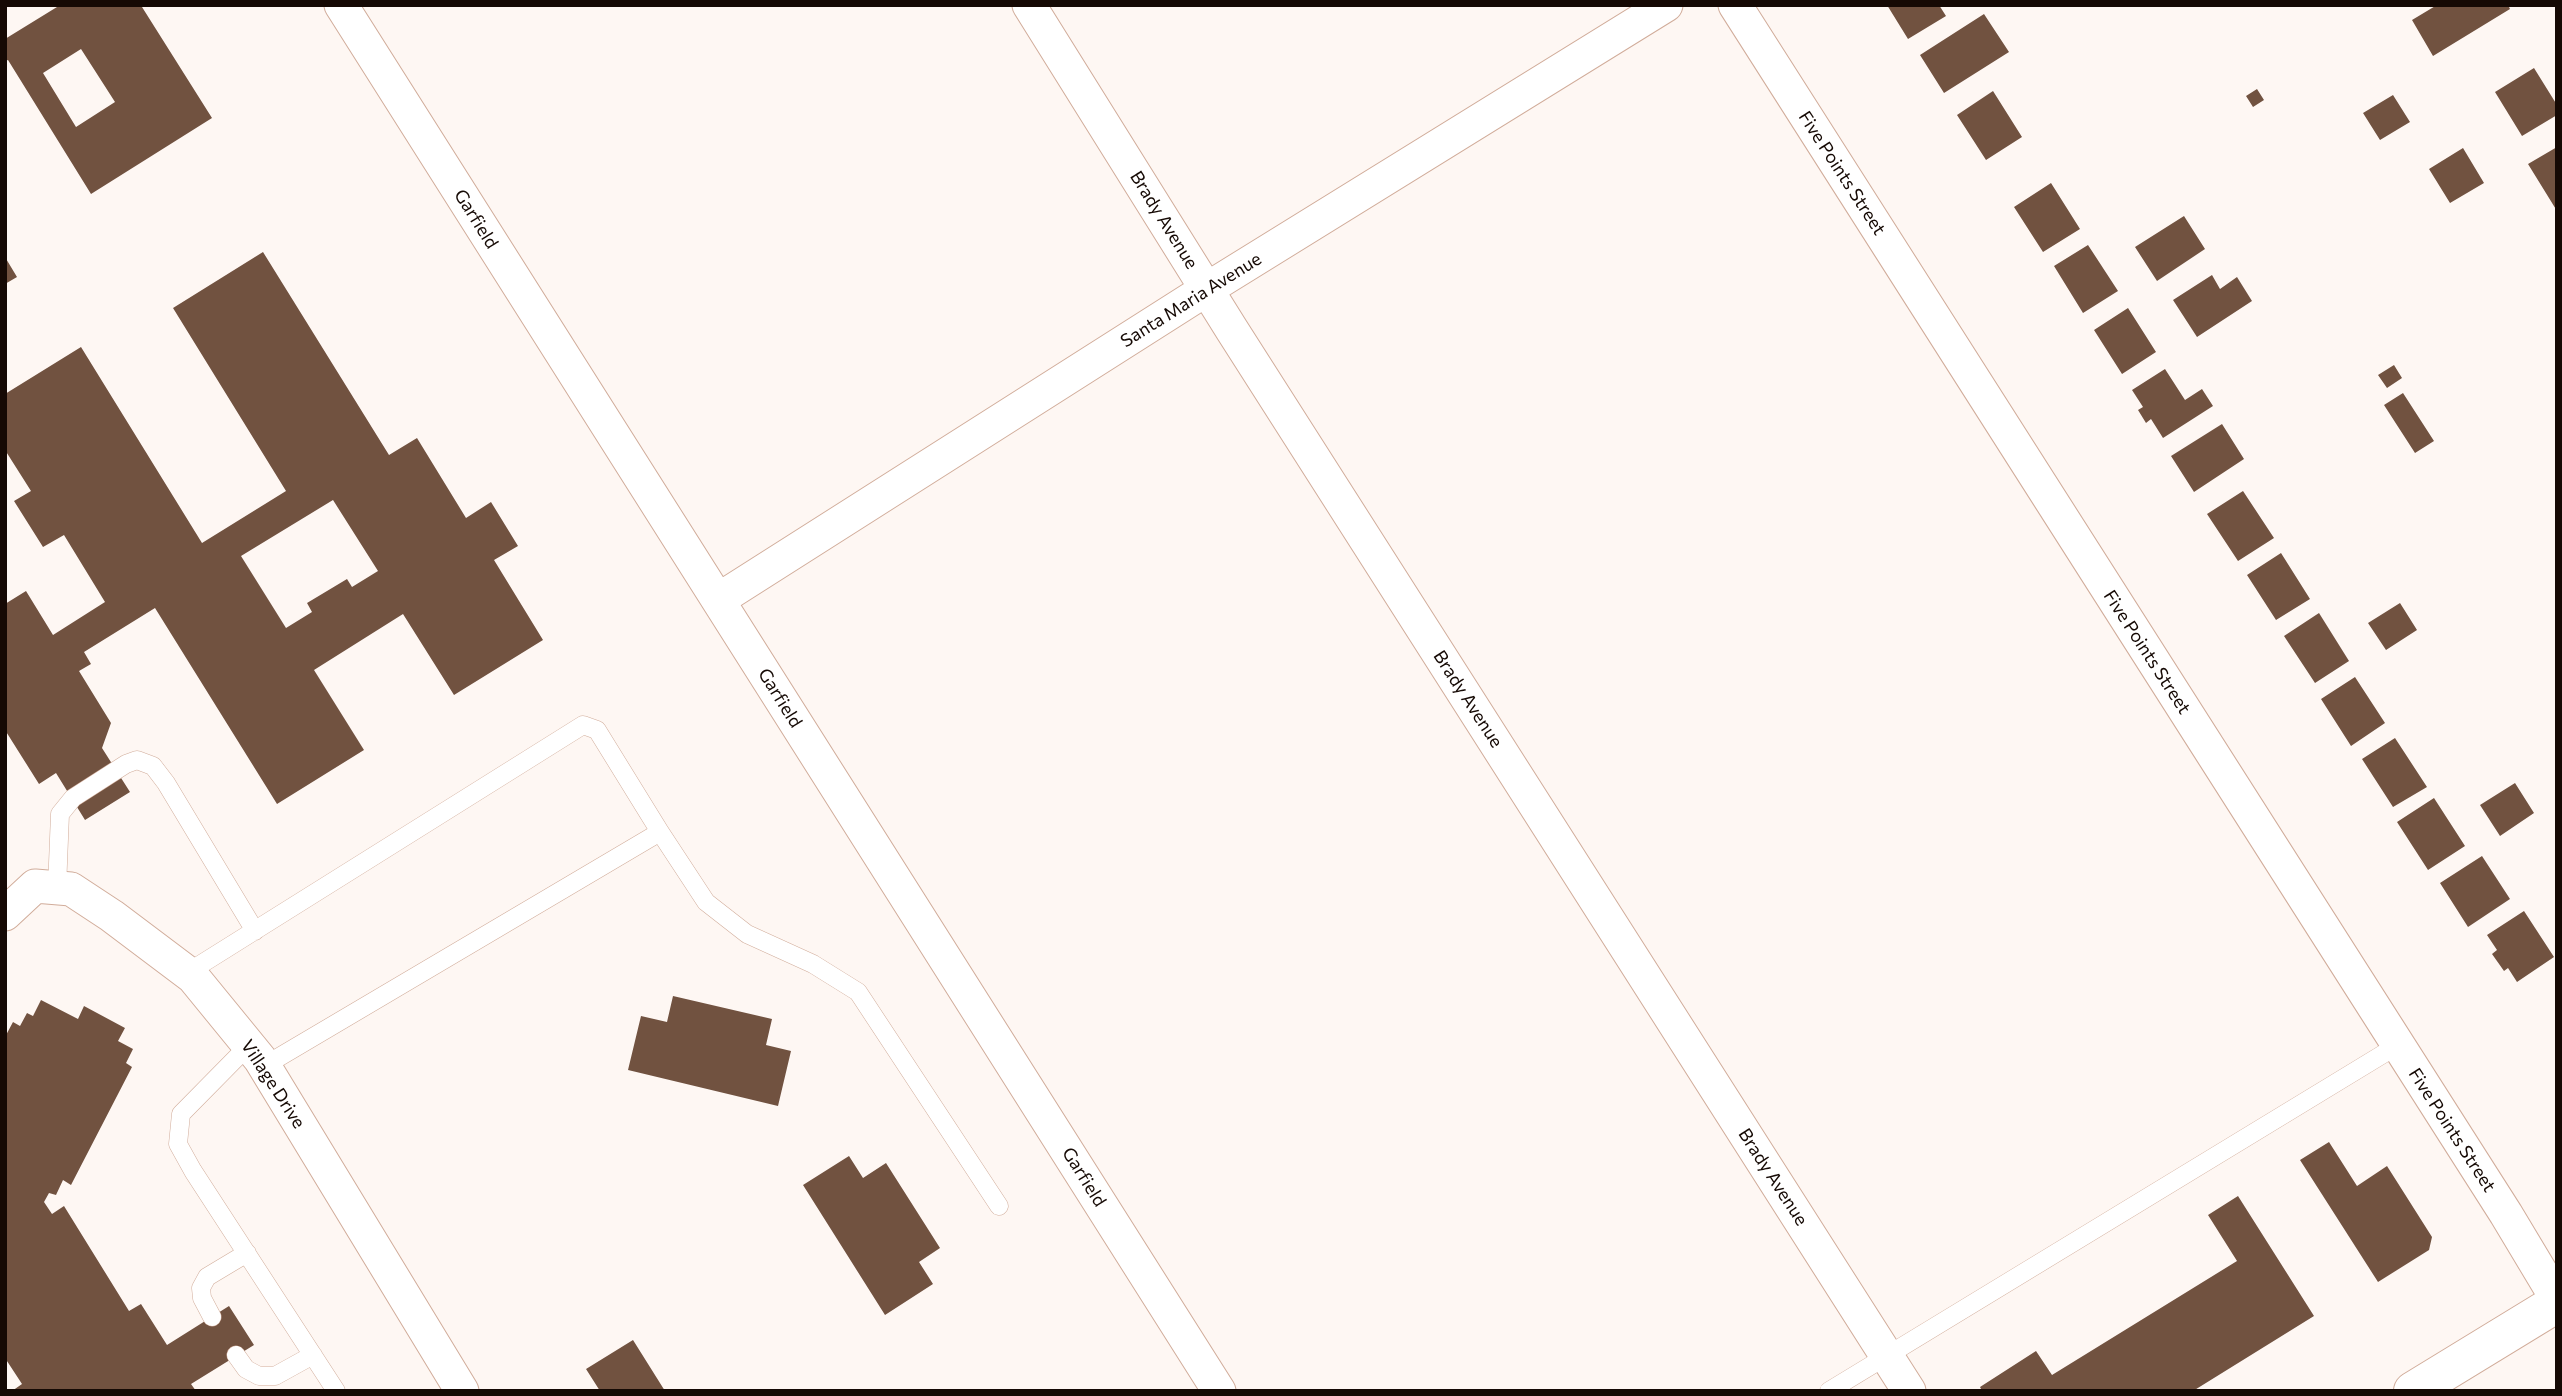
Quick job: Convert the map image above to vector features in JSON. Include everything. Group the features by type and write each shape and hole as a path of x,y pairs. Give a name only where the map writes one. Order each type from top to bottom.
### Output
{"main road":[{"path":"2427,1387 2557,1301"}],"street":[{"name":"Garfield","path":"341,5 1219,1391"},
{"name":"Brady Avenue","path":"1029,5 1909,1391"},
{"name":"Santa Maria Avenue","path":"718,600 1207,289 1666,5"},
{"name":"Five Points Street","path":"1735,5 2506,1214 2557,1301"},
{"path":"5,914 35,886 57,888"},
{"name":"Village Drive","path":"57,888 72,889 193,977 257,1056 462,1391"}],"lane":[{"path":"187,973 583,725 597,730 706,902 747,934 813,964 858,992 999,1206"},
{"path":"57,888 60,814 73,798 126,764 137,760 153,766 166,783 255,930"},
{"path":"336,1391 192,1171 178,1144 181,1114 257,1056 660,832"},
{"path":"1829,1391 2398,1045"},
{"path":"212,1317 202,1298 201,1288 207,1277 247,1253"},
{"path":"236,1355 246,1369 259,1376 275,1376 313,1355"}],"building":[{"path":"56,5 146,5 142,7 212,118 91,194 8,60 5,61 5,39 57,7","holes":["81,49 115,102 76,127 43,73"]},
{"path":"1887,5 1939,5 1946,16 1908,39"},
{"path":"2437,5 2508,5 2510,9 2433,56 2412,20"},
{"path":"1984,14 2009,52 1944,93 1920,55"},
{"path":"2534,68 2557,105 2557,115 2522,136 2495,92"},
{"path":"2257,89 2264,100 2253,107 2246,96"},
{"path":"1993,91 2022,137 1986,160 1957,115"},
{"path":"2393,95 2410,122 2380,140 2363,113"},
{"path":"2557,147 2557,211 2528,164"},
{"path":"2463,148 2484,183 2450,203 2429,169"},
{"path":"2051,183 2080,229 2043,252 2014,207"},
{"path":"2184,216 2205,249 2157,281 2135,247"},
{"path":"2088,245 2118,291 2083,313 2054,266"},
{"path":"263,252 389,455 417,438 466,518 491,502 518,546 494,560 543,640 454,695 403,614 314,670 364,750 277,804 155,608 84,652 91,664 79,671 111,723 102,748 130,792 85,820 56,773 39,784 5,730 5,604 26,591 53,635 105,602 64,535 43,547 14,501 31,491 5,450 5,394 81,347 202,543 286,491 173,308","holes":["333,500 378,571 352,587 347,579 307,603 312,612 286,628 241,556"]},
{"path":"5,257 17,277 5,284"},
{"path":"2212,275 2220,289 2237,277 2252,301 2197,337 2173,300"},
{"path":"2128,308 2156,352 2122,374 2094,330"},
{"path":"2394,365 2402,378 2387,388 2378,375"},
{"path":"2165,369 2185,400 2202,389 2213,406 2163,438 2151,419 2146,423 2138,410 2143,407 2132,390"},
{"path":"2403,393 2434,441 2415,453 2384,405"},
{"path":"2222,424 2244,459 2194,492 2171,456"},
{"path":"2243,491 2274,538 2238,561 2207,514"},
{"path":"2281,553 2310,599 2276,620 2247,575"},
{"path":"2400,603 2417,630 2386,650 2368,623"},
{"path":"2319,613 2349,661 2315,683 2284,636"},
{"path":"2355,677 2385,723 2351,746 2321,699"},
{"path":"2395,738 2427,787 2393,807 2362,759"},
{"path":"2515,783 2534,813 2500,836 2480,805"},
{"path":"2434,798 2465,846 2428,870 2397,822"},
{"path":"2482,856 2510,899 2468,927 2440,883"},
{"path":"2524,911 2554,957 2517,982 2508,968 2504,971 2492,954 2497,950 2487,935"},
{"path":"673,996 772,1019 766,1045 791,1051 778,1106 628,1070 641,1016 667,1022"},
{"path":"41,1000 78,1019 84,1006 125,1028 118,1041 133,1049 126,1063 132,1067 71,1185 63,1180 56,1195 49,1193 44,1202 52,1214 64,1206 129,1311 141,1304 167,1345 229,1306 254,1345 191,1384 196,1391 12,1391 22,1384 5,1358 5,1037 13,1022 20,1026 27,1013 33,1016"},
{"path":"2329,1142 2357,1186 2387,1166 2432,1237 2429,1250 2378,1282 2300,1160"},
{"path":"849,1156 863,1178 886,1163 940,1248 919,1262 933,1284 885,1315 803,1185"},
{"path":"2238,1196 2314,1316 2193,1391 1982,1391 1980,1387 2036,1351 2052,1375 2237,1261 2208,1215"},
{"path":"633,1340 665,1391 600,1391 586,1369"}]}
